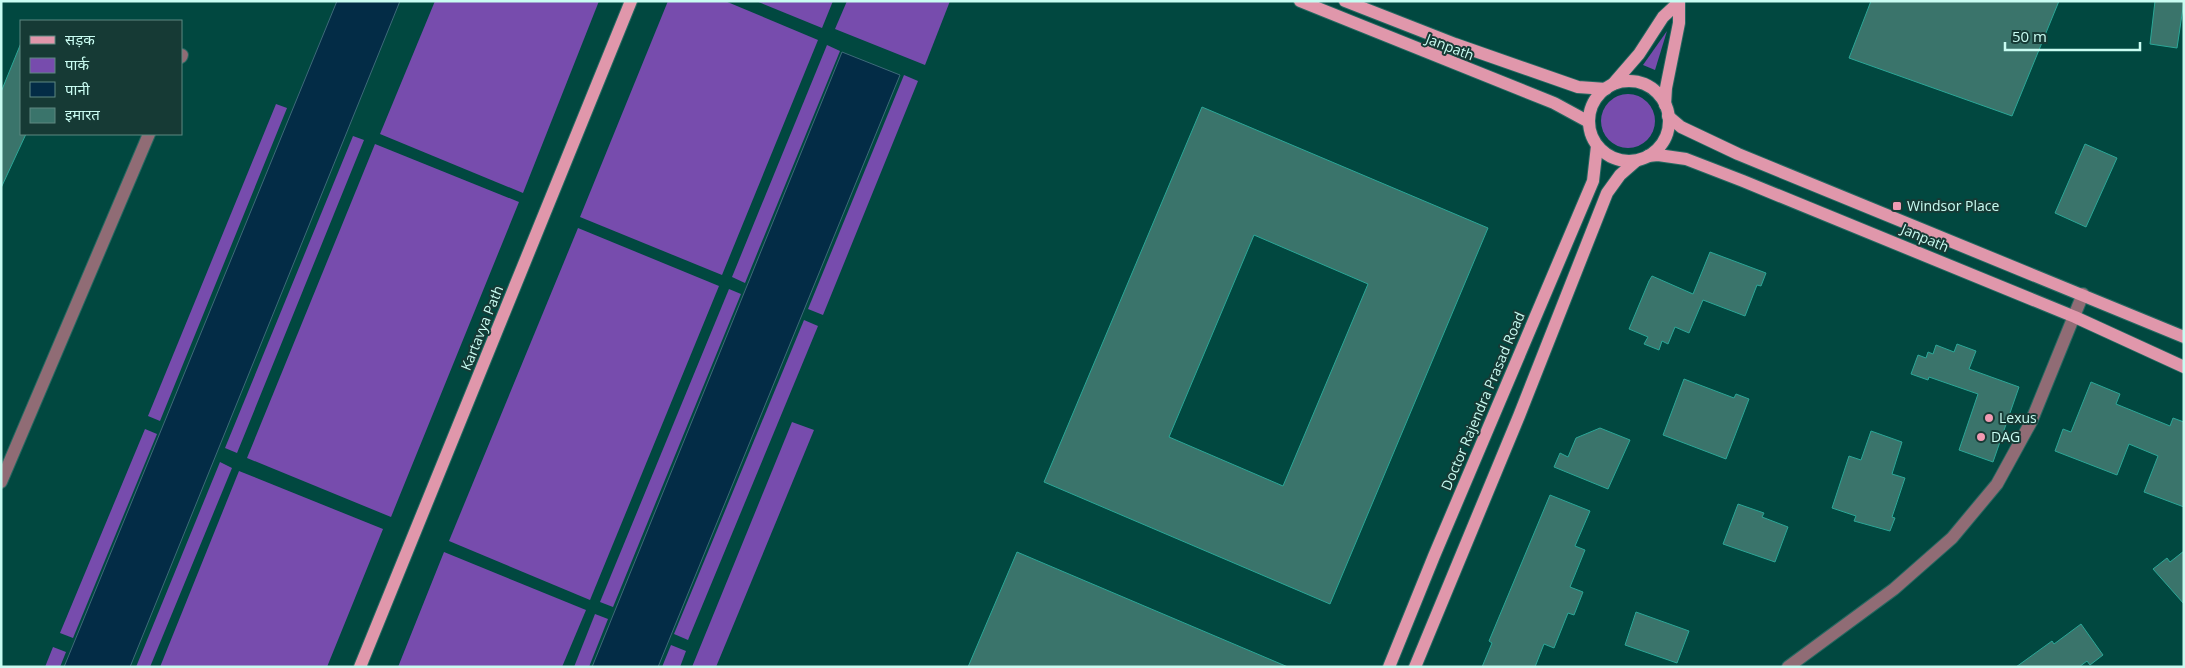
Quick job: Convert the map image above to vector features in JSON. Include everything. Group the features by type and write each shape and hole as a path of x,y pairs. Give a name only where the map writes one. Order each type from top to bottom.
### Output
{"main road":[{"name":"Kartavya Path","path":"360,667 631,1"},
{"name":"Janpath","path":"1300,1 1554,103 1589,122"},
{"name":"Janpath","path":"1345,1 1455,44 1578,87 1609,87"},
{"path":"1642,158 1614,159 1604,154 1592,138 1589,122 1593,103 1639,54 1662,17 1678,2"},
{"path":"1415,667 1519,416 1607,193 1620,175 1642,158 1658,149 1664,139 1668,128 1666,88 1679,23 1678,2"},
{"path":"1609,87 1625,82 1637,82 1649,87 1658,94 1666,110"},
{"name":"Janpath","path":"1666,110 1681,127 1738,154 2005,264 2084,294 2184,337"},
{"name":"Doctor Rajendra Prasad Road","path":"1389,667 1434,556 1593,182 1597,146"},
{"name":"Janpath","path":"1642,158 1658,155 1695,162 2075,317 2184,367"}],"street":[{"path":"1,482 149,135"},
{"path":"1788,667 1894,589 1952,538 1997,484 2032,422 2084,294"}],"green space":[{"path":"435,1 599,1 523,193 380,134"},
{"path":"668,1 725,1 818,40 722,275 580,217"},
{"path":"756,1 833,1 822,28"},
{"path":"847,1 950,1 925,65 835,29"},
{"path":"1667,31 1655,70 1643,65"},
{"path":"827,45 840,51 745,283 732,277"},
{"path":"904,75 918,81 823,315 808,309"},
{"path":"1628,94 1638,96 1647,102 1653,111 1655,121 1653,131 1647,140 1638,146 1628,148 1618,146 1609,140 1603,131 1601,121 1603,111 1609,102 1618,96"},
{"path":"276,104 287,108 160,421 148,416"},
{"path":"353,136 364,140 237,453 225,448"},
{"path":"375,144 519,202 391,517 247,458"},
{"path":"578,228 719,286 590,600 449,541"},
{"path":"729,289 741,294 613,607 600,602"},
{"path":"804,320 818,326 688,640 674,634"},
{"path":"792,422 814,430 716,667 692,667"},
{"path":"145,429 157,434 73,638 60,633"},
{"path":"220,462 232,468 150,667 136,667"},
{"path":"239,471 383,529 327,667 160,667"},
{"path":"444,552 586,610 562,667 398,667"},
{"path":"595,614 608,619 589,667 574,667"},
{"path":"671,645 686,651 680,667 662,667"},
{"path":"53,647 66,652 60,667 45,667"}],"water":[{"path":"337,1 400,1 130,667 64,667"},
{"path":"842,52 900,75 658,667 592,667"}],"building":[{"path":"1871,1 2059,1 2012,116 1849,58"},
{"path":"2155,1 2184,1 2177,48 2150,44"},
{"path":"20,45 20,135 26,135 1,188 1,92"},
{"path":"1202,107 1488,228 1330,604 1044,482","holes":["1254,235 1368,284 1283,486 1169,437"]},
{"path":"2085,144 2117,158 2086,227 2055,213"},
{"path":"1710,252 1766,273 1761,286 1757,285 1745,316 1703,300 1689,333 1675,327 1668,344 1662,341 1659,350 1644,344 1648,337 1629,329 1652,276 1693,294"},
{"path":"1957,344 1976,351 1969,369 2019,387 1993,462 1959,450 1978,394 1929,377 1928,380 1911,374 1918,355 1926,358 1928,352 1933,354 1936,345 1954,352"},
{"path":"1684,379 1734,398 1736,394 1749,399 1726,459 1663,435"},
{"path":"2091,382 2120,394 2116,404 2170,426 2173,418 2184,422 2184,507 2144,492 2158,456 2129,444 2117,475 2055,451 2063,429 2071,432"},
{"path":"1600,428 1630,440 1608,489 1554,467 1560,453 1568,457 1576,438"},
{"path":"1871,431 1902,442 1892,474 1905,478 1892,517 1895,518 1890,531 1854,521 1856,516 1832,508 1849,456 1861,460"},
{"path":"1550,495 1590,511 1575,546 1585,550 1570,587 1583,592 1574,615 1568,613 1554,648 1544,644 1535,667 1482,667 1492,643 1489,641"},
{"path":"1738,504 1764,513 1762,517 1788,527 1775,562 1723,544"},
{"path":"2184,551 2184,604 2153,569 2167,558 2170,562"},
{"path":"1017,552 1288,667 968,667"},
{"path":"1636,612 1689,631 1677,663 1625,645"},
{"path":"2081,624 2103,655 2090,665 2087,661 2079,667 2016,667 2052,641 2054,644"}],"place":[{"name":"Windsor Place","path":"1897,206"},
{"name":"Lexus","path":"1989,418"},
{"name":"DAG","path":"1981,437"}]}
